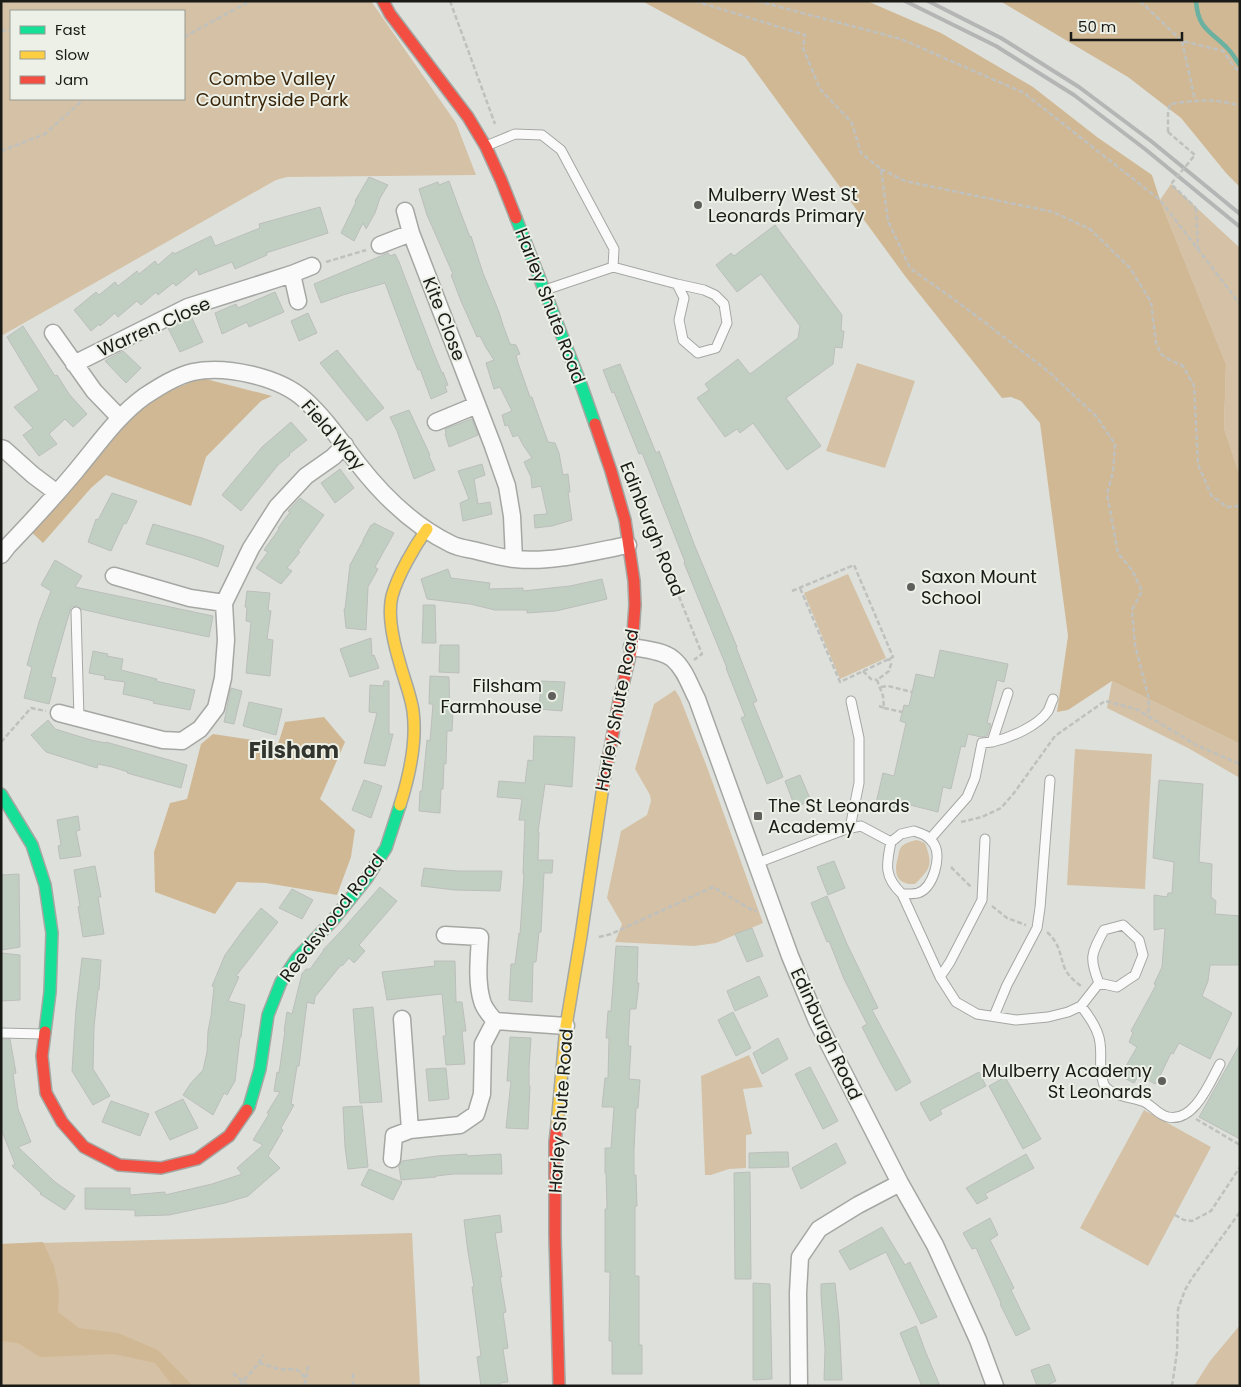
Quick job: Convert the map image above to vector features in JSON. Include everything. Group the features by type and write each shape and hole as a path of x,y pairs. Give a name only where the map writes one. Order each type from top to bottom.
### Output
{"main road":[{"name":"Harley Shute Road","path":"383,1 390,14 468,117 486,146 501,180 582,387 611,471 626,520 634,581 635,605 632,647 619,701 601,797 566,1026 555,1142 554,1236 559,1386"},
{"name":"Reedswood Road","path":"1,794 32,845 45,885 52,933 50,992 42,1056 46,1093 62,1122 84,1147 119,1165 161,1168 197,1159 229,1136 249,1107 260,1070 268,1015 281,982 297,958 334,919 367,878 386,848 403,795 414,743 413,711 399,662 391,623 392,597 415,546 427,529"}],"street":[{"name":"Kite Close","path":"406,211 411,233 507,486 512,516 514,559"},
{"path":"380,246 411,233"},
{"name":"Warren Close","path":"74,364 188,307 312,266"},
{"path":"292,274 298,301"},
{"name":"Warren Close","path":"53,333 94,391 120,418"},
{"name":"Field Way","path":"1,555 57,493 120,418 144,397 171,381 192,372 215,370 244,373 271,381 284,386 304,399 345,445 377,487 398,508 453,545 514,559 537,559 576,555 628,545"},
{"path":"436,422 477,405"},
{"path":"59,713 163,740 182,741 200,730 216,708 222,678 226,640 224,604 250,548 277,508 306,476 333,457 345,445"},
{"path":"1,448 57,493"},
{"path":"114,576 190,598 224,604"},
{"name":"Edinburgh Road","path":"632,647 656,651 672,658 683,671 697,699 790,956 817,1020 900,1183 936,1245 978,1340 995,1386"},
{"path":"445,935 480,937 478,970 482,1002 486,1012 495,1021 566,1026"},
{"path":"402,1019 410,1130"},
{"path":"392,1159 394,1136 410,1130 460,1125 476,1114 482,1094 482,1044 495,1021"},
{"path":"799,1386 798,1293 800,1257 819,1230 858,1205 900,1183"}],"lane":[{"path":"486,146 515,134 542,135 561,150 614,250 613,267"},
{"path":"545,290 613,267 704,290 715,295 724,304 727,323 716,348 698,352 683,340 679,320 684,298 677,284"},
{"path":"76,612 79,718"},
{"path":"992,742 1008,693"},
{"path":"930,840 967,797 974,778 982,743 1002,740 1034,724 1049,710 1052,699"},
{"path":"850,828 859,783 859,738 851,701"},
{"path":"994,1016 1007,985 1037,928 1050,780"},
{"path":"757,863 809,842 861,826 890,842"},
{"path":"902,894 919,893 930,881 937,866 937,852 934,844 925,834 914,831 901,834 890,842 887,871 894,886 902,894 940,977 956,1002 978,1014 1016,1020 1048,1017 1068,1012 1081,1006 1099,983"},
{"path":"940,977 950,962 982,900 985,839"},
{"path":"1123,925 1139,940 1143,955 1135,975 1117,987 1099,983 1093,966 1093,950 1104,930 1123,925"},
{"path":"1081,1006 1091,1020 1100,1042 1100,1067 1104,1085 1116,1094 1145,1102 1166,1117 1175,1118 1186,1114 1192,1109 1201,1098 1220,1064"},
{"path":"1,1033 44,1034"}],"path":[{"path":"185,35 250,1"},
{"path":"450,1 501,140"},
{"path":"695,1 805,35 803,48 820,89 852,123 861,153 881,169 905,181 1053,212 1090,229 1130,268 1151,302 1156,342 1161,354 1183,366 1194,386 1198,464 1211,495 1227,507 1240,506"},
{"path":"757,1 901,39 1024,93 1160,200 1240,304"},
{"path":"1140,1 1182,42 1223,51 1235,68 1240,71"},
{"path":"1182,42 1195,100"},
{"path":"1,151 45,134 83,100"},
{"path":"1198,251 1196,208 1171,184 1195,155 1168,132 1170,104 1195,100 1222,101 1240,106"},
{"path":"881,169 888,221 910,268 970,311 1049,372 1096,416 1114,444 1114,472 1106,494 1118,553 1132,570 1142,591 1132,610 1135,645 1149,699 1148,716"},
{"path":"312,266 380,246"},
{"name":"Edinburgh Road","path":"639,497 702,654 683,671"},
{"path":"792,591 854,565 893,657 890,658 889,671 877,680 871,679 863,671"},
{"path":"800,588 840,682 890,658"},
{"path":"877,680 881,687 884,708"},
{"path":"881,687 888,686 912,692"},
{"path":"942,826 982,817 1001,808 1055,736 1105,701 1136,709 1198,746 1240,764"},
{"path":"879,706 902,712"},
{"path":"1,740 31,708 59,713"},
{"path":"580,936 597,938 611,934 713,887 754,911 772,906"},
{"path":"1186,1114 1240,1145"},
{"path":"1174,1215 1184,1220 1192,1221 1212,1211 1240,1167"},
{"path":"1172,1386 1177,1352 1178,1309 1183,1296 1192,1278 1240,1212"},
{"path":"239,1386 259,1363 263,1355"},
{"path":"259,1363 278,1369 294,1368 306,1380"},
{"path":"304,1386 308,1366"},
{"path":"353,1371 353,1386"},
{"path":"233,1373 248,1386"}],"green space":[{"name":"Combe Valley Countryside Park","path":"1,1 371,1 456,123 476,175 287,177 276,180 1,336"},
{"path":"1171,184 1240,248 1240,476 1224,428 1226,364 1160,200"},
{"path":"857,363 915,381 885,468 826,451"},
{"path":"848,574 886,658 840,679 804,593"},
{"path":"1112,681 1240,744 1240,778 1188,748 1107,708"},
{"path":"675,690 680,698 707,767 763,923 716,943 694,946 615,942 622,924 607,898 621,831 647,815 651,801 650,795 635,769 654,704"},
{"path":"1075,749 1152,754 1145,889 1067,885"},
{"path":"917,840 925,843 930,861 929,866 915,884 904,883 896,873 900,850 902,846"},
{"path":"749,1055 763,1087 743,1089 752,1134 746,1135 746,1168 729,1169 705,1175 701,1076"},
{"path":"1144,1110 1211,1147 1148,1266 1080,1228"},
{"path":"412,1233 420,1386 1,1386 1,1244"},
{"path":"1240,1325 1240,1386 1194,1386 1210,1361"}],"shaded area":[{"path":"642,1 867,1 941,33 1033,87 1097,137 1152,175 1160,200 1226,364 1224,428 1240,476 1240,744 1112,681 1068,710 1057,712 1068,636 1040,423 1021,401 1011,397 1002,398 905,276 745,57"},
{"path":"1000,1 1240,1 1240,187 1226,173 1181,118 1128,77"},
{"path":"202,378 272,396 261,401 206,457 191,506 106,475 91,488 43,543 28,529 128,416 171,390"},
{"path":"324,717 345,742 320,799 355,830 351,857 337,895 266,883 237,882 215,914 155,892 154,852 170,803 187,799 201,744 213,734 278,744 285,722"},
{"path":"43,1242 54,1266 59,1290 58,1312 79,1328 118,1333 158,1350 193,1386 173,1386 155,1363 114,1354 40,1357 18,1343 1,1341 1,1244"}],"building":[{"path":"369,177 388,185 366,229 363,223 354,241 341,233 355,201"},
{"path":"449,181 510,344 516,345 520,354 516,355 518,363 548,442 555,443 563,475 568,474 570,492 568,492 572,520 552,526 535,528 534,515 547,514 541,486 532,488 531,477 524,462 532,458 518,435 513,437 508,425 505,426 502,415 512,411 500,387 494,389 486,363 494,360 480,336 477,337 461,301 451,275 453,274 427,215 419,189 438,182 439,185"},
{"path":"320,207 328,233 266,253 267,255 235,269 232,262 199,275 197,269 176,286 173,283 158,295 156,292 141,305 137,301 118,317 115,313 91,331 74,310 96,292 99,295 115,282 118,286 137,271 139,274 155,261 158,265 173,252 174,254 211,236 215,246 260,228 259,224"},
{"path":"775,225 842,315 841,331 844,331 842,348 835,347 833,364 786,398 821,446 787,470 753,423 740,433 737,429 725,437 697,398 709,390 705,384 738,359 750,374 798,338 800,326 761,274 737,292 716,265 731,253 734,256"},
{"path":"388,253 390,256 395,254 399,262 448,385 445,386 447,392 431,399 420,369 418,370 413,358 385,283 321,303 314,284"},
{"path":"275,292 284,312 249,327 247,322 222,334 215,313 236,304 238,308"},
{"path":"308,313 317,333 299,341 291,321"},
{"path":"191,316 203,342 180,352 168,328"},
{"path":"23,326 55,376 57,375 69,394 87,414 73,427 65,419 49,434 57,444 39,456 23,435 33,428 14,407 39,390 7,337"},
{"path":"337,350 384,408 367,421 320,363"},
{"path":"123,351 141,368 126,383 105,361"},
{"path":"620,364 656,453 659,451 757,701 753,703 783,777 767,784 741,718 745,716 727,668 654,483 642,453 639,454 603,370"},
{"path":"409,410 435,470 414,479 390,417"},
{"path":"472,419 478,435 449,447 445,429"},
{"path":"291,422 307,440 278,465 241,511 222,495 262,447"},
{"path":"482,464 485,475 474,479 478,504 490,502 492,514 463,521 460,503 469,499 458,471"},
{"path":"340,469 354,488 335,503 321,483"},
{"path":"112,493 137,501 111,551 88,542 96,519 98,520"},
{"path":"300,498 324,515 298,551 300,552 287,568 292,571 281,584 256,568 268,552 264,550 290,512 288,511"},
{"path":"374,523 394,533 375,567 378,569 368,587 366,630 346,628 344,609 350,565 364,542 363,540 371,525"},
{"path":"153,524 224,546 218,567 146,544"},
{"path":"55,560 82,576 75,587 213,616 209,637 128,620 81,609 76,606 71,607 51,677 56,678 49,704 24,698 32,667 27,665 39,622 51,591 41,585"},
{"path":"448,569 451,578 490,583 489,589 523,588 523,591 570,586 602,579 607,599 556,611 527,613 527,610 495,610 470,604 427,599 421,579"},
{"path":"247,591 270,593 268,610 271,611 267,639 273,640 270,676 246,673 251,622 246,621"},
{"path":"423,605 435,605 436,643 422,643"},
{"path":"371,638 372,656 374,655 379,668 350,677 340,649"},
{"path":"440,645 459,645 459,673 439,672"},
{"path":"940,650 1008,664 1004,682 997,680 987,723 991,724 987,736 981,737 968,734 965,747 961,746 951,789 943,787 938,812 910,805 908,811 876,803 883,773 894,776 906,723 900,721 904,705 909,706 916,674 934,678"},
{"path":"93,651 123,659 121,670 195,690 190,710 153,703 154,701 123,694 125,682 104,679 105,676 89,673"},
{"path":"430,676 449,677 450,711 453,711 452,731 447,731 446,764 444,763 440,813 419,811 427,740 430,741 433,704 429,704"},
{"path":"384,681 389,681 389,734 393,734 385,766 364,763 377,713 369,712 370,685 383,686"},
{"name":"Filsham Farmhouse","path":"541,681 565,682 562,711 539,709"},
{"path":"231,688 242,691 234,724 224,722"},
{"path":"249,702 282,709 276,735 243,726"},
{"path":"48,720 55,729 187,765 181,788 112,767 98,764 97,768 46,752 31,735"},
{"path":"534,736 575,737 572,787 545,784 538,832 538,860 553,860 552,873 544,873 541,932 539,932 536,962 533,962 532,1002 509,1000 511,964 515,964 520,934 524,874 525,820 519,820 522,799 497,797 499,781 525,783 528,760 533,761"},
{"path":"800,775 811,801 795,807 785,781"},
{"path":"364,780 382,786 371,818 352,810"},
{"path":"1159,780 1203,784 1199,862 1212,864 1211,897 1216,901 1215,914 1240,916 1240,965 1210,965 1208,981 1202,996 1232,1013 1210,1059 1179,1043 1173,1054 1171,1053 1155,1084 1139,1075 1134,1083 1122,1077 1137,1047 1129,1042 1133,1033 1131,1031 1156,985 1154,984 1162,967 1165,928 1154,930 1154,895 1167,897 1168,893 1172,893 1174,862 1153,858"},
{"path":"78,816 80,830 76,831 81,856 60,859 58,846 61,845 57,820"},
{"path":"834,861 845,888 828,895 817,867"},
{"path":"95,866 101,897 98,897 104,934 83,937 74,870"},
{"path":"424,868 458,871 502,871 500,891 455,890 421,886"},
{"path":"19,874 20,947 1,950 1,875"},
{"path":"380,887 397,901 359,945 365,951 354,963 349,958 341,965 315,997 314,1004 307,1002 299,1066 297,1066 291,1104 294,1105 281,1128 283,1130 268,1156 280,1168 248,1196 169,1215 135,1216 135,1210 85,1209 85,1188 130,1188 130,1195 165,1192 165,1195 212,1184 242,1174 237,1168 263,1145 253,1140 280,1092 274,1091 277,1072 279,1073 287,1012 292,1014 302,974 306,969 310,969 323,950"},
{"path":"292,889 313,900 302,919 279,908"},
{"path":"827,896 847,944 878,1008 872,1010 911,1082 896,1091 862,1027 867,1024 844,979 811,903"},
{"path":"261,908 278,922 236,976 239,977 228,1001 245,1005 235,1081 227,1095 224,1093 213,1115 183,1095 203,1070 211,1016 214,987 212,986 225,955"},
{"path":"752,928 763,956 747,962 735,934"},
{"path":"616,946 638,947 637,983 639,983 636,1009 630,1009 628,1046 631,1046 629,1079 640,1080 638,1108 636,1108 634,1175 636,1175 637,1206 635,1206 635,1276 639,1276 639,1345 642,1345 642,1374 612,1374 612,1341 609,1341 610,1272 605,1272 605,1209 607,1209 605,1148 611,1148 614,1107 602,1107 605,1078 608,1078 609,1038 606,1038 608,1011 611,1011"},
{"path":"1,953 20,955 20,1000 1,1001"},
{"path":"82,958 101,960 94,1027 93,1069 110,1096 93,1105 72,1071"},
{"path":"434,961 455,961 456,1002 462,1002 466,1031 462,1031 465,1064 446,1065 443,1036 446,1036 442,994 387,1000 382,972 435,966"},
{"path":"759,976 768,996 735,1011 727,991"},
{"path":"373,1007 382,1102 360,1103 353,1009"},
{"path":"733,1012 751,1048 736,1056 718,1020"},
{"path":"510,1037 531,1038 528,1129 506,1128 511,1081 507,1081"},
{"path":"778,1038 788,1059 762,1074 753,1053"},
{"path":"1,1039 10,1039 16,1073 13,1074 18,1109 31,1142 18,1147 55,1182 75,1196 65,1210 40,1194 12,1166 15,1164 1,1129"},
{"path":"1240,1044 1240,1139 1199,1117"},
{"path":"810,1067 838,1121 823,1129 795,1074"},
{"path":"446,1068 449,1099 429,1101 426,1069"},
{"path":"979,1072 986,1086 940,1110 942,1114 930,1121 920,1103"},
{"path":"1005,1077 1041,1139 1023,1149 989,1086"},
{"path":"183,1099 198,1128 170,1140 155,1112"},
{"path":"111,1101 149,1114 140,1136 102,1122"},
{"path":"362,1106 368,1167 348,1169 343,1107"},
{"path":"836,1143 846,1163 801,1189 792,1168"},
{"path":"788,1152 789,1167 749,1168 749,1153"},
{"path":"467,1154 467,1156 501,1154 502,1174 453,1174 401,1180 399,1166 402,1161"},
{"path":"1026,1154 1034,1168 985,1194 988,1198 977,1204 966,1188"},
{"path":"369,1169 402,1182 393,1200 361,1185"},
{"path":"750,1172 751,1279 735,1279 734,1173"},
{"path":"500,1215 502,1232 495,1233 506,1312 503,1313 508,1348 503,1349 508,1382 500,1383 500,1386 481,1386 477,1357 481,1356 472,1287 474,1287 464,1220"},
{"path":"990,1218 998,1235 990,1240 1014,1288 1011,1290 1030,1329 1016,1336 976,1248 972,1249 963,1233"},
{"path":"882,1227 905,1265 910,1262 937,1317 921,1324 886,1252 850,1270 839,1251"},
{"path":"753,1283 770,1284 772,1379 753,1380"},
{"path":"835,1283 842,1380 824,1380 825,1349 821,1284"},
{"path":"916,1326 940,1386 922,1386 900,1333"},
{"path":"1049,1364 1056,1381 1045,1386 1037,1386 1031,1370"}],"waterway":[{"path":"1196,1 1199,18 1206,29 1230,51 1240,65"}],"railway":[{"path":"905,1 996,46 1074,95 1145,149 1240,227"},
{"path":"928,1 1001,38 1079,87 1151,141 1240,214"}],"traffic: fast":[{"path":"516,218 595,424"},
{"path":"1,794 32,845 45,885 52,933 50,992 45,1032"},
{"path":"247,1110 260,1069 268,1015 281,982 297,958 334,919 367,878 386,848 400,805"}],"traffic: slow":[{"path":"400,805 411,759 414,723 411,699 398,656 390,612 392,596 402,570 427,529"},
{"path":"557,1125 566,1026 603,786"}],"traffic: jam":[{"path":"383,1 390,14 468,117 486,147 516,218"},
{"path":"595,424 625,520 634,581 635,605 632,647 619,701 603,786"},
{"path":"45,1032 42,1056 46,1093 62,1122 84,1147 119,1165 161,1168 197,1159 229,1136 247,1110"},
{"path":"557,1125 555,1142 555,1236 559,1386"}],"place":[{"name":"Mulberry West St Leonards Primary","path":"698,205"},
{"name":"Saxon Mount School","path":"911,587"},
{"name":"Filsham Farmhouse","path":"552,696"},
{"name":"The St Leonards Academy","path":"758,816"},
{"name":"Mulberry Academy St Leonards","path":"1162,1081"}],"district":[{"name":"Filsham","path":"294,750"}]}
